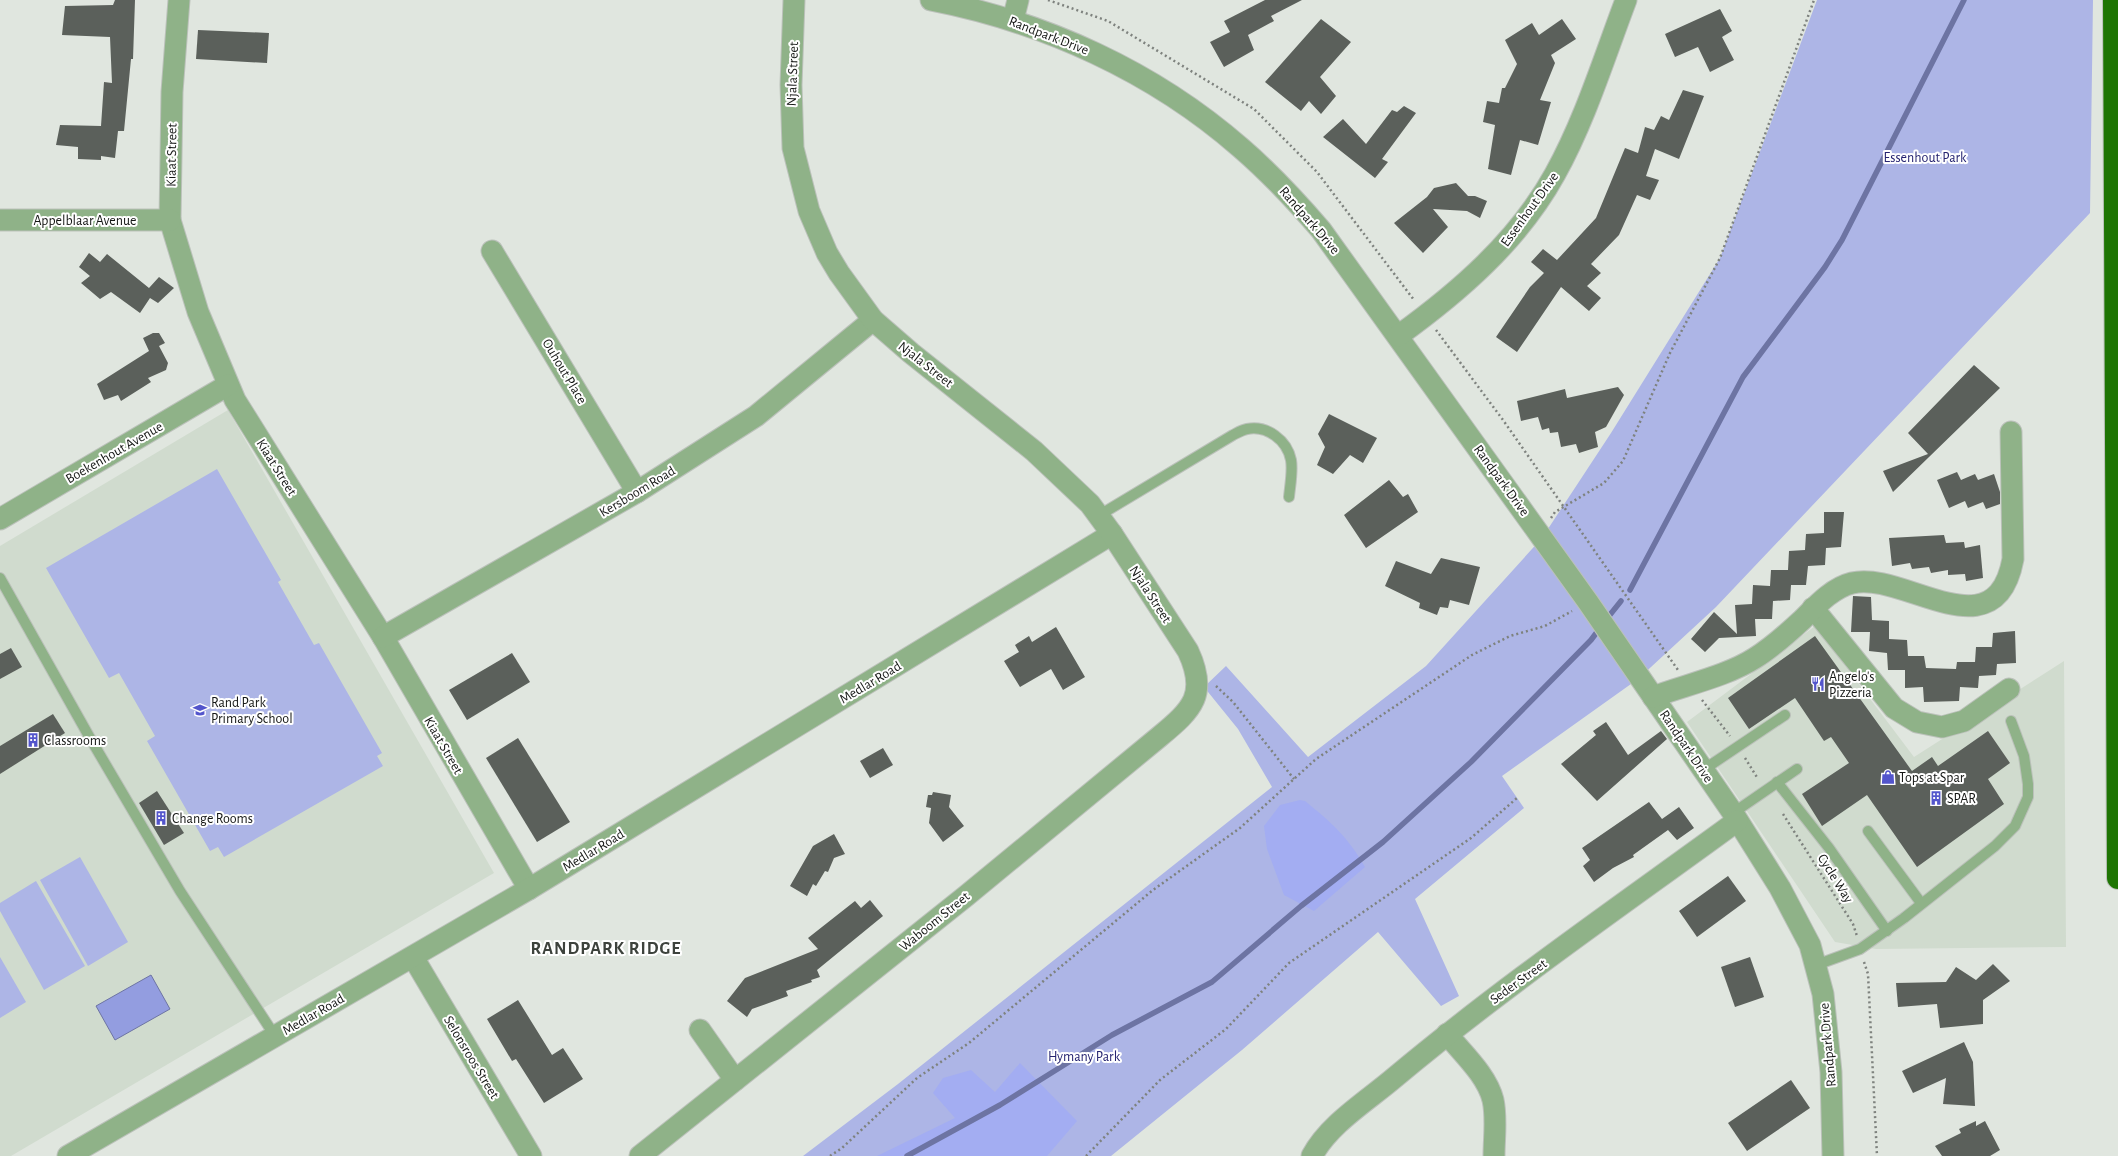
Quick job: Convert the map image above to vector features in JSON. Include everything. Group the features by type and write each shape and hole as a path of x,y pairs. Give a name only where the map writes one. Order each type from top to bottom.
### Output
{"highway":[{"path":"2114,0 2118,878"}],"street":[{"name":"Kiaat Street","path":"178,0 172,92 170,220 198,312 228,385 383,637 529,889"},
{"name":"Njala Street","path":"794,0 790,110 793,148 799,178 809,211 827,253 839,273 873,320 911,353 1034,451 1070,484 1112,534 1178,635 1195,667"},
{"name":"Randpark Drive","path":"931,0 969,7 1013,20 1085,48 1131,72 1175,98 1240,147 1286,191 1321,230 1592,608 1735,817 1780,888 1810,945 1823,994 1831,1072 1833,1156"},
{"path":"1013,20 1018,0"},
{"name":"Essenhout Drive","path":"1398,336 1425,316 1488,262 1503,246 1542,195 1555,174 1576,132 1626,0"},
{"name":"Appelblaar Avenue","path":"0,220 170,220"},
{"name":"Ouhout Place","path":"492,251 637,492"},
{"name":"Kersboom Road","path":"383,637 637,492 756,416 873,320"},
{"name":"Boekenhout Avenue","path":"0,519 228,385"},
{"path":"1653,697 1737,668 1756,658 1837,590 1853,583 1870,582 1943,603 1958,605 1978,605 2002,590 2010,577 2013,559 2011,432"},
{"name":"Medlar Road","path":"68,1156 529,889 1112,534"},
{"path":"1814,608 1894,708 1917,722 1942,727 1964,721 2008,689"},
{"name":"Waboom Street","path":"640,1156 966,896 1178,721 1189,711 1196,697 1198,685 1195,667"},
{"name":"Seder Street","path":"1312,1156 1316,1147 1338,1125 1447,1034 1735,817"},
{"name":"Selonsroos Street","path":"412,957 531,1156"},
{"path":"700,1030 735,1080"},
{"path":"1447,1034 1482,1077 1492,1098 1494,1110 1494,1156"}],"lane":[{"path":"1098,516 1233,435 1247,429 1258,428 1272,432 1286,447 1291,460 1289,497"},
{"path":"0,578 90,738 180,891 275,1036"},
{"path":"1703,770 1785,715"},
{"path":"1816,965 1860,949 1887,930 1995,846 2015,826 2028,797 2028,784 2024,756 2011,721"},
{"path":"1735,817 1777,782 1797,769"},
{"path":"1777,782 1829,848 1887,930"},
{"path":"1868,831 1921,903"}],"path":[{"path":"1548,523 1555,512 1604,483 1623,461 1670,353 1720,258 1814,0"},
{"path":"830,1156 842,1148 917,1078 969,1043 1153,890 1240,828 1316,759 1472,655 1510,636 1545,626 1592,608"},
{"name":"Cycle Way","path":"1666,653 1737,746 1792,828 1853,924 1868,974 1877,1156"},
{"path":"1195,667 1233,702 1294,779"},
{"path":"1086,1156 1160,1080 1226,1029 1290,963 1471,838 1517,798"}],"shaded area":[{"name":"Rand Park Primary School","path":"228,410 494,873 11,1156 0,1156 0,546"},
{"path":"1815,626 1914,757 2064,661 2066,947 1876,949 1835,942 1687,722"},
{"path":"1300,800 1305,801 1323,816 1345,838 1365,867 1314,911 1284,895 1267,849 1264,826 1280,805"},
{"path":"151,975 170,1009 115,1040 96,1006"},
{"path":"1020,1063 1077,1121 1047,1156 877,1156 955,1118 933,1093 943,1078 971,1070 995,1092"}],"green space":[{"path":"1817,0 2093,0 2090,213 1716,607 1638,679 1502,776 1524,808 1415,899 1459,996 1441,1006 1378,932 1242,1050 1111,1156 803,1156 898,1084 1272,787 1238,729 1204,687 1226,666 1308,757 1426,666 1542,538 1611,433 1720,258"},
{"path":"217,469 281,580 278,582 314,645 319,643 382,753 377,756 383,766 224,857 218,847 210,851 147,741 155,736 119,673 109,678 46,568"},
{"path":"80,857 128,942 88,966 40,880"},
{"path":"36,881 85,966 44,990 0,911 0,903"},
{"path":"0,957 26,1002 0,1018"}],"building":[{"path":"115,0 135,0 133,59 131,59 124,131 118,131 115,158 101,156 101,160 78,159 78,147 56,145 60,125 101,126 104,82 112,83 110,37 62,35 65,6 113,5"},
{"path":"1265,0 1302,0 1271,16 1274,21 1248,35 1254,50 1224,67 1210,42 1230,32 1224,21"},
{"path":"1720,9 1732,31 1722,37 1734,60 1710,72 1698,47 1675,57 1665,34"},
{"path":"1321,19 1351,42 1320,77 1336,96 1321,114 1309,101 1301,111 1265,82"},
{"path":"1562,19 1576,39 1551,55 1555,63 1540,100 1551,102 1538,145 1520,140 1511,175 1488,169 1495,125 1483,122 1487,101 1499,103 1502,88 1505,88 1517,64 1505,40 1532,23 1539,35"},
{"path":"198,30 269,33 267,63 196,59"},
{"path":"1683,90 1704,96 1679,159 1655,149 1646,176 1659,180 1650,200 1637,195 1619,235 1591,264 1601,273 1587,286 1601,298 1589,311 1561,287 1517,352 1496,337 1530,287 1544,273 1531,262 1543,249 1557,260 1596,218 1625,148 1638,153 1645,127 1654,130 1661,116 1669,120"},
{"path":"1404,106 1416,113 1382,159 1388,162 1375,178 1323,137 1343,119 1366,144 1392,110 1397,112"},
{"path":"1456,183 1468,196 1475,196 1487,201 1480,218 1467,211 1433,209 1448,227 1423,253 1394,223 1427,197 1434,188"},
{"path":"89,253 100,262 107,254 149,288 159,277 174,288 158,303 150,298 140,313 111,292 100,299 81,283 90,276 79,267"},
{"path":"153,333 159,333 165,343 159,346 168,363 166,370 148,378 151,382 121,401 118,395 104,400 97,384 149,351 143,338"},
{"path":"1974,365 2000,388 1893,492 1883,471 1928,454 1908,433"},
{"path":"1618,387 1624,395 1606,427 1595,432 1598,447 1579,453 1576,444 1561,447 1558,432 1550,433 1549,428 1542,430 1538,417 1521,421 1517,401 1565,389 1567,398"},
{"path":"1329,414 1377,438 1363,463 1350,455 1333,474 1317,465 1325,447 1318,434"},
{"path":"1957,472 1961,480 1975,474 1978,480 1994,474 2000,492 2000,504 1986,509 1983,502 1968,508 1965,501 1949,508 1937,480"},
{"path":"1389,480 1403,497 1408,494 1418,512 1366,548 1344,515"},
{"path":"1824,512 1844,512 1841,547 1826,548 1825,565 1808,566 1806,585 1791,585 1790,600 1773,601 1772,619 1755,619 1756,636 1719,638 1705,652 1691,639 1714,612 1737,634 1735,605 1752,604 1753,585 1770,586 1771,570 1788,570 1789,551 1805,550 1806,534 1824,533"},
{"path":"1944,535 1946,543 1964,542 1965,548 1980,545 1983,578 1966,581 1965,574 1948,575 1948,570 1931,573 1929,567 1912,569 1910,563 1892,566 1889,538"},
{"path":"1441,558 1480,567 1469,605 1450,600 1448,608 1440,607 1437,615 1419,608 1420,603 1385,586 1396,561 1431,574"},
{"path":"1853,596 1871,597 1872,620 1889,621 1889,639 1907,640 1908,656 1924,656 1926,668 1956,669 1957,662 1975,662 1976,647 1992,647 1993,633 2015,631 2016,663 1997,664 1996,675 1979,676 1978,688 1960,687 1959,701 1924,702 1923,687 1905,688 1905,670 1888,670 1887,653 1869,651 1870,632 1851,632"},
{"path":"1056,627 1085,677 1063,690 1051,669 1020,687 1004,661 1019,652 1015,645 1029,636 1032,642"},
{"path":"1815,636 1912,771 1932,757 1938,766 1988,731 2010,763 1988,779 2004,804 1917,867 1867,795 1822,826 1802,794 1849,763 1831,737 1824,741 1795,698 1749,729 1728,698"},
{"path":"11,648 22,667 0,679 0,654"},
{"path":"512,653 530,682 467,720 449,690"},
{"name":"Classrooms","path":"53,714 65,733 0,774 0,746"},
{"path":"1606,722 1628,755 1661,731 1667,739 1597,801 1561,764 1596,735 1593,731"},
{"path":"518,738 570,822 537,842 486,758"},
{"path":"883,748 893,765 870,778 860,761"},
{"name":"Change Rooms","path":"157,791 184,833 164,845 139,803"},
{"path":"933,792 951,795 949,807 964,826 943,842 929,823 931,808 926,807 928,795 932,795"},
{"path":"1649,802 1662,819 1679,807 1694,828 1677,840 1668,830 1633,855 1634,857 1613,868 1594,882 1583,866 1590,860 1582,848"},
{"path":"834,834 845,854 834,858 828,872 825,871 816,886 813,884 807,896 790,886 813,846"},
{"path":"1728,876 1746,901 1697,937 1679,911"},
{"path":"870,900 883,916 817,970 820,977 811,980 812,982 786,991 788,996 752,1009 747,1017 727,1001 745,978 818,949 808,938 855,901 861,908"},
{"path":"1750,957 1764,997 1735,1007 1721,967"},
{"path":"1993,964 2010,981 1983,1000 1983,1024 1940,1028 1937,1004 1898,1007 1896,983 1946,982 1956,967 1976,980"},
{"path":"518,1000 552,1055 563,1048 583,1079 544,1103 516,1059 512,1061 487,1019"},
{"path":"1964,1042 1973,1062 1975,1106 1943,1104 1946,1078 1913,1093 1902,1071"},
{"path":"1791,1080 1810,1108 1747,1151 1728,1123"},
{"path":"1976,1121 1976,1126 1985,1121 2000,1150 1990,1156 1942,1156 1935,1146 1961,1133 1959,1129"}],"waterway":[{"path":"1630,590 1743,377 1825,267 1842,240 1964,0"},
{"path":"1605,621 1621,601"},
{"path":"907,1156 1000,1105 1112,1035 1212,982 1301,906 1383,842 1471,762 1591,640 1600,628"}],"place":[{"name":"Angelo's Pizzeria","path":"1818,684"},
{"name":"Rand Park Primary School","path":"200,710"},
{"name":"Classrooms","path":"33,740"},
{"name":"Tops at Spar","path":"1888,777"},
{"name":"SPAR","path":"1936,798"},
{"name":"Change Rooms","path":"161,818"}],"district":[{"name":"RANDPARK RIDGE","path":"606,948"}],"park label":[{"name":"Essenhout Park","path":"1925,157"},
{"name":"Hymany Park","path":"1084,1056"}]}
